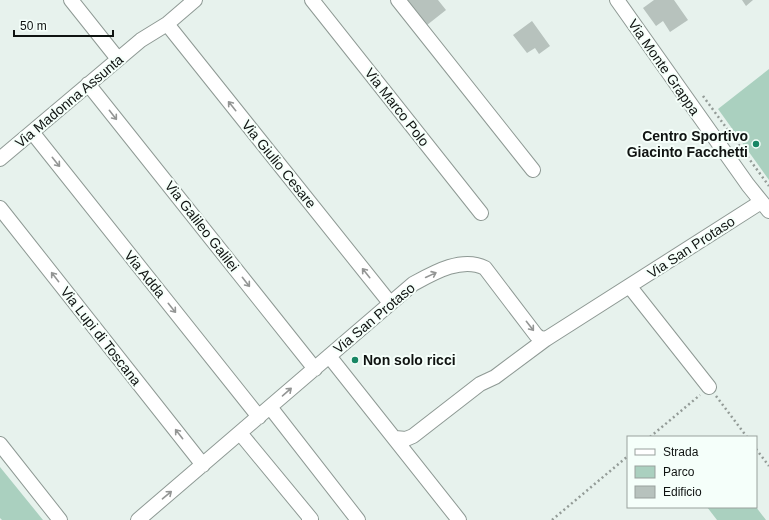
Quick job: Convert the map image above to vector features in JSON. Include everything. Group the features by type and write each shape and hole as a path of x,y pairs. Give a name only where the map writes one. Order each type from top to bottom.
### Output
{"street":[{"path":"71,0 118,59"},
{"name":"Via Madonna Assunta","path":"1,155 32,132 141,40 167,24 195,0"},
{"name":"Via Marco Polo","path":"312,0 481,214"},
{"path":"398,0 533,170"},
{"name":"Via Monte Grappa","path":"617,0 765,206"},
{"name":"Via Giulio Cesare","path":"167,24 390,303"},
{"name":"Via Galileo Galilei","path":"88,84 315,369"},
{"name":"Via Adda","path":"32,132 259,417"},
{"name":"Via San Protaso","path":"138,520 413,284 437,272 464,264 478,264 485,268 536,335 540,338 546,339 765,206"},
{"name":"Via Lupi di Toscana","path":"0,208 203,465"},
{"path":"630,287 709,387"},
{"path":"395,438 406,439 413,436 480,384 495,377 546,339"},
{"path":"329,356 459,520"},
{"path":"270,407 358,520"},
{"path":"240,433 311,519 309,520"},
{"path":"0,444 60,520"}],"path":[{"path":"699,90 769,186"},
{"path":"651,436 709,387 746,436"},
{"path":"757,450 769,466"},
{"path":"552,520 627,457"}],"green space":[{"name":"Centro Sportivo Giacinto Facchetti","path":"769,69 769,180 718,109"},
{"path":"0,467 43,520 2,520 0,518"},
{"path":"708,508 757,508 766,520 717,520"}],"building":[{"path":"407,0 438,0 446,10 427,25"},
{"path":"654,0 674,0 688,20 670,32 663,21 656,26 643,8"},
{"path":"742,0 753,0 746,6"},
{"path":"532,21 550,46 539,54 535,48 527,53 513,35"}],"place":[{"name":"Centro Sportivo Giacinto Facchetti","path":"756,144"},
{"name":"Non solo ricci","path":"355,360"}]}
